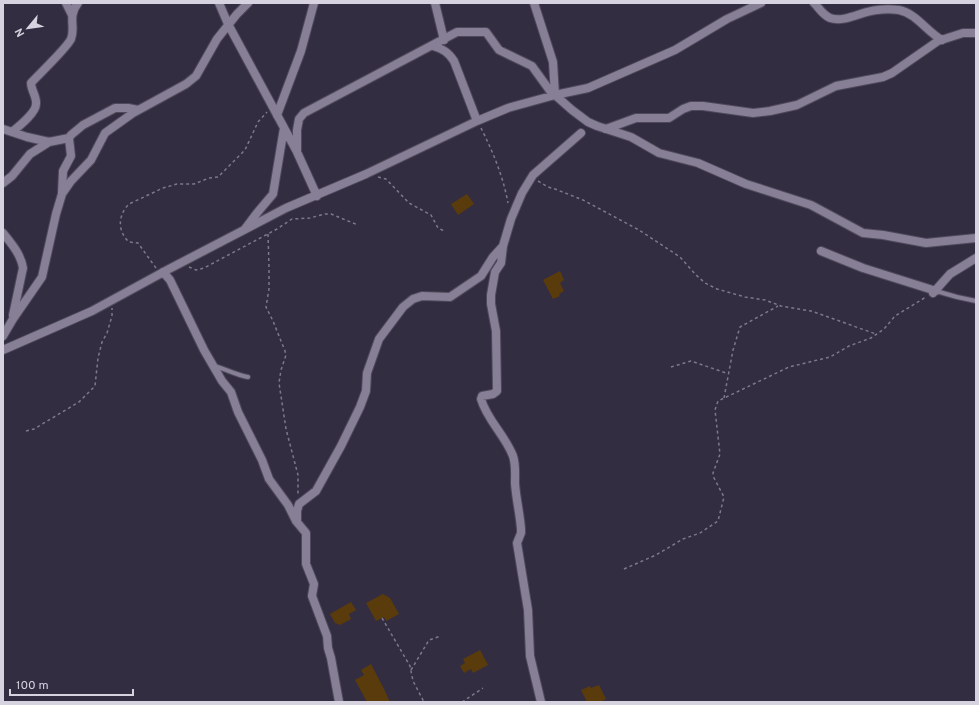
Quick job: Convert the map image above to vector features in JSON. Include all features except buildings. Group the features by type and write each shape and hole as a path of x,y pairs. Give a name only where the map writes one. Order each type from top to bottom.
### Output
{"street":[{"path":"12,132 33,112 36,107 37,103 30,83 72,37 72,15 66,3"},
{"path":"72,15 78,3"},
{"path":"229,3 221,7 228,24 297,152 317,196"},
{"path":"62,194 71,181 90,160 105,133 118,122 186,84 196,76 216,39 248,3"},
{"path":"277,115 301,51 314,3"},
{"path":"435,3 444,40"},
{"path":"534,3 553,62 554,95"},
{"path":"3,350 92,311 286,208 366,174 477,121 508,108 554,95 588,88 675,50 727,19 761,3"},
{"path":"814,3 822,13 832,18 842,19 877,10 899,10 912,16 930,32 942,40"},
{"path":"297,152 297,130 299,119 304,113 459,32 486,32 500,50 532,66 554,95 588,122 631,137 658,153 698,162 746,184 811,205 863,233 926,243 976,238"},
{"path":"605,129 636,118 669,118 691,106 703,106 754,113 797,105 836,86 883,77 892,73 930,45 942,40 963,33 976,33"},
{"path":"433,46 448,52 454,61 477,121"},
{"path":"3,183 12,176 30,154 49,142 69,138 83,125 115,108 138,110"},
{"path":"244,230 273,194 284,128"},
{"path":"3,129 49,142"},
{"path":"541,702 530,656 528,610 517,543 522,533 515,484 515,467 508,445 489,418 481,399 482,396 493,394 496,391 496,331 491,304 491,295 495,272 501,263 503,246 512,219 522,193 532,177 540,168 581,133"},
{"path":"3,336 42,276 62,194 64,171 71,156 69,138"},
{"path":"3,229 5,236 13,246 22,262 23,268 13,319"},
{"path":"297,523 298,508 301,502 316,491 341,446 364,396 366,391 367,373 380,339 403,307 413,299 422,296 450,296 481,276 493,256 503,246"},
{"path":"821,251 874,272 934,292 950,274 976,258"},
{"path":"967,264 976,267"},
{"path":"163,272 170,280 222,381 231,392 238,412 262,460 269,479 288,505 297,523 306,535 306,564 314,584 312,596 326,636 339,702"}],"lane":[{"path":"934,292 976,301"},
{"path":"214,366 248,377"}],"path":[{"path":"154,277 156,271 155,267 138,243 129,242 124,236 120,222 125,207 163,188 177,184 194,184 209,178 218,177 245,150 258,122 272,106"},
{"path":"477,121 493,153 506,193 512,219"},
{"path":"366,174 386,179 409,203 432,216 438,228 444,231"},
{"path":"532,177 548,187 584,200 639,230 676,254 696,276 705,283 717,289 745,297 765,300 779,305 811,311 876,334"},
{"path":"180,263 193,269 204,268 268,234 292,219 310,218 325,214 335,216 358,225"},
{"path":"268,234 269,289 266,307 286,355 281,370 279,384 286,429 298,474 298,508"},
{"path":"624,569 656,555 683,539 700,533 718,521 724,497 713,473 719,457 720,449 715,410 717,402 789,367 830,357 849,346 876,334 884,329 895,316 934,292"},
{"path":"26,431 34,429 79,402 95,386 96,369 102,342 107,333 112,316 112,300"},
{"path":"724,398 733,350 740,327 779,305"},
{"path":"671,367 691,360 728,374"},
{"path":"382,618 410,666 413,681 424,702"},
{"path":"411,670 430,640 441,636"},
{"path":"462,702 483,688"}]}
